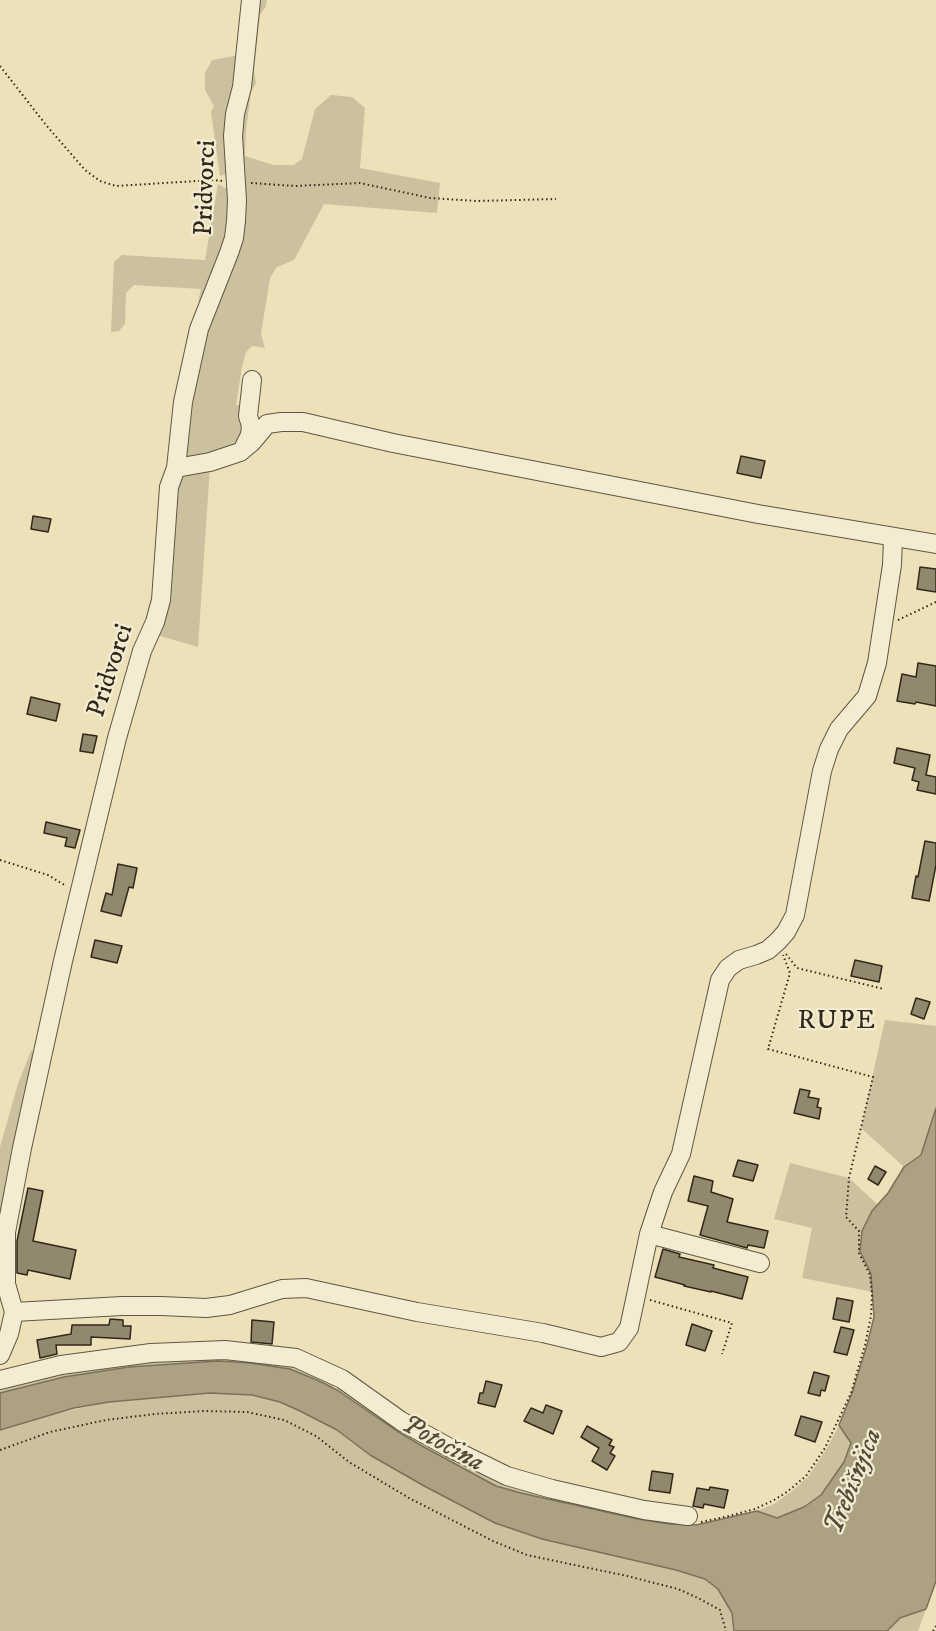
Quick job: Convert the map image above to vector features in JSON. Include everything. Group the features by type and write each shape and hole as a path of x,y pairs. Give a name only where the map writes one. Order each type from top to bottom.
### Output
{"street":[{"name":"Pridvorci","path":"14,1312 6,1284 6,1232 55,996 79,894 122,720 142,651 155,622 161,600 169,487 176,468 183,402 199,329 234,238 236,221 234,125 243,76 251,0"},
{"path":"240,452 250,435 251,426 248,416 252,380"},
{"path":"176,468 210,462 240,452 267,424 303,422 393,443 758,514 936,544"},
{"path":"0,1355 9,1334 14,1312 122,1306 206,1308 230,1305 282,1289 306,1288 601,1347 619,1342 629,1328 649,1234 663,1191 681,1154 720,980 728,968 739,960 768,950 786,932 795,915 822,771 829,748 839,729 867,696 877,663 892,565 893,538"},
{"path":"649,1234 760,1263"},
{"path":"0,1380 61,1365 151,1353 225,1350 296,1358 342,1378 400,1421 507,1476 644,1510 688,1516"}],"path":[{"path":"0,66 85,170 100,181 116,186 213,180 295,186 360,183 430,198 477,201 556,199"},
{"path":"882,628 936,602"},
{"path":"0,860 48,875 79,894"},
{"path":"778,941 797,968 884,989"},
{"path":"688,1516 698,1522 755,1509 788,1492 806,1476 825,1448 851,1393 872,1316 870,1275 859,1253 859,1231 846,1217 849,1178 873,1077 768,1049 790,974 778,941"},
{"path":"636,1296 732,1323 722,1354"},
{"path":"0,1450 50,1432 106,1420 155,1414 204,1411 247,1412 284,1420 316,1436 349,1462 409,1498 493,1541 527,1555 678,1589 720,1610 726,1631"},
{"path":"933,1631 936,1626"}],"shaded area":[{"path":"256,0 267,0 260,15 254,72 256,83 251,92 245,156 273,165 294,165 302,159 315,109 331,95 352,97 365,108 360,168 440,183 437,213 324,204 294,260 277,267 270,278 261,334 265,348 252,346 246,352 236,405 245,406 247,428 235,450 187,457 182,453 197,360 220,293"},
{"path":"240,55 230,169 226,174 220,176 211,112 214,106 205,90 205,73 212,60"},
{"path":"218,184 227,189 234,210 215,278 198,302 201,289 134,285 126,293 125,324 119,331 111,332 114,262 122,255 205,260"},
{"path":"210,466 198,647 157,635 177,480 186,472"},
{"path":"885,1020 936,1026 936,1108 921,1155 904,1167 861,1128"},
{"path":"36,1049 0,1213 0,1147 18,1084 31,1051"},
{"path":"790,1163 849,1178 878,1205 872,1211 860,1251 871,1274 873,1292 802,1278 812,1228 774,1219"},
{"path":"183,1356 274,1359 336,1381 332,1388 290,1369 250,1363 218,1361 129,1367 128,1360"},
{"path":"123,1361 124,1368 64,1377 0,1393 0,1386"},
{"path":"341,1384 448,1453 640,1513 639,1519 496,1486 397,1431 337,1390"},
{"path":"210,1393 252,1395 280,1402 300,1411 337,1430 370,1455 495,1523 542,1539 676,1570 705,1579 718,1589 732,1613 734,1631 0,1631 0,1430 41,1417 109,1402"},
{"path":"839,1425 851,1443 844,1462 821,1495 804,1507 777,1518 757,1511 774,1504 808,1477"},
{"path":"926,1609 918,1631 887,1631 900,1618"}],"water":[{"name":"Trebišnjica","path":"936,1108 936,1581 926,1609 900,1618 887,1631 734,1631 732,1613 718,1589 705,1579 676,1570 542,1539 495,1523 370,1455 337,1430 280,1402 252,1395 210,1393 109,1402 74,1408 0,1430 0,1393 64,1377 129,1367 218,1361 250,1363 290,1369 337,1390 397,1431 496,1486 638,1519 670,1524 696,1525 757,1511 777,1518 804,1507 821,1495 844,1462 851,1443 839,1425 852,1393 874,1317 871,1274 860,1251 862,1231 872,1211 888,1193 904,1167 921,1155"}],"building":[{"path":"741,456 765,461 761,478 737,473"},
{"path":"33,516 51,519 48,532 31,529"},
{"path":"920,567 936,569 936,592 917,589"},
{"path":"918,663 936,666 936,706 897,701 902,674 916,677"},
{"path":"31,697 60,704 56,721 27,714"},
{"path":"83,734 97,736 93,753 80,751"},
{"path":"897,748 930,755 926,775 936,777 936,794 917,790 919,782 912,780 915,768 894,763"},
{"path":"46,822 80,830 75,848 65,846 67,838 44,833"},
{"path":"925,841 936,843 936,865 929,901 912,898"},
{"path":"118,864 137,868 133,888 129,887 121,916 101,911 106,893 112,895"},
{"path":"95,940 122,946 117,963 91,957"},
{"path":"855,960 882,966 879,982 851,976"},
{"path":"916,998 930,1002 924,1019 911,1014"},
{"path":"800,1089 810,1091 808,1097 819,1099 817,1107 821,1108 819,1119 794,1113"},
{"path":"738,1160 758,1165 753,1181 733,1176"},
{"path":"875,1166 886,1172 878,1185 868,1179"},
{"path":"694,1176 713,1181 711,1192 733,1199 727,1222 768,1231 764,1248 748,1245 747,1248 700,1235 708,1206 688,1201"},
{"path":"28,1188 43,1191 33,1241 76,1250 70,1279 28,1270 27,1275 17,1273 17,1241"},
{"path":"663,1249 680,1254 679,1257 714,1265 713,1268 748,1277 742,1299 655,1277"},
{"path":"837,1298 853,1301 849,1322 833,1319"},
{"path":"110,1319 123,1320 123,1326 131,1326 130,1339 91,1337 91,1345 56,1345 57,1354 40,1358 37,1340 71,1334 72,1325 109,1325"},
{"path":"252,1320 274,1322 272,1344 251,1342"},
{"path":"692,1324 712,1331 705,1351 686,1345"},
{"path":"841,1327 854,1330 847,1355 834,1352"},
{"path":"814,1372 829,1376 825,1391 821,1390 820,1396 808,1393"},
{"path":"486,1381 502,1385 495,1407 478,1403"},
{"path":"546,1405 562,1411 553,1434 524,1421 531,1408 543,1413"},
{"path":"801,1416 822,1422 815,1442 795,1435"},
{"path":"587,1426 612,1440 609,1445 614,1447 610,1453 615,1456 607,1470 592,1461 599,1448 581,1437"},
{"path":"652,1471 673,1474 670,1493 649,1490"},
{"path":"710,1487 728,1490 724,1508 704,1504 703,1508 693,1506 697,1488 709,1490"}],"district":[{"name":"RUPE","path":"837,1022"}],"water label":[{"name":"Potočina","path":"442,1445"}]}
